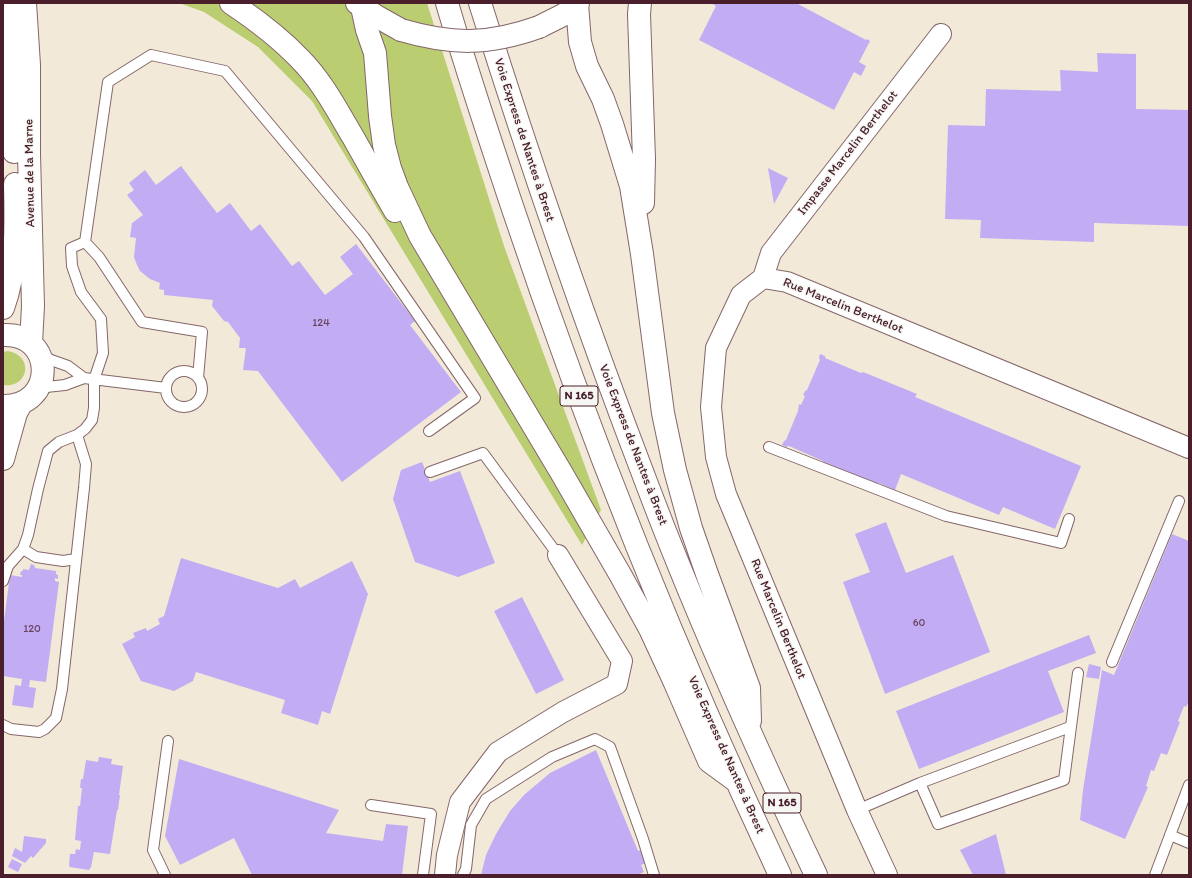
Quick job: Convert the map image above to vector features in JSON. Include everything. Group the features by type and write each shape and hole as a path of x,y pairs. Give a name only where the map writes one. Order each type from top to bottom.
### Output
{"main road":[{"name":"Avenue de la Marne","path":"3,308 14,251 16,212 12,66 12,3"},
{"name":"Avenue de la Marne","path":"20,401 41,384 43,373 42,363 35,348 29,154 29,65 24,3"},
{"path":"29,65 36,3"},
{"path":"232,3 276,37 300,59 319,82 342,118 399,217 420,236"},
{"name":"Voie Express de Nantes à Brest","path":"447,3 488,134 542,295 600,454 659,601 735,780 780,875"},
{"name":"Voie Express de Nantes à Brest","path":"480,3 534,173 645,481 689,591 779,797 816,875"},
{"path":"359,5 401,30 439,40 478,42 503,38 539,27 565,14 578,3"},
{"path":"578,3 580,42 587,66 603,99 621,149 631,186 642,254 663,414 675,470 702,561 749,688 750,731"},
{"path":"640,3 639,14 644,158 642,254"},
{"path":"359,5 375,53 380,116 384,145 390,168 397,187 420,236 561,472 621,576 653,636 709,761 735,780"},
{"path":"3,335 10,334 22,337 35,348"},
{"path":"3,458 20,401"}],"street":[{"name":"Impasse Marcelin Berthelot","path":"763,278 771,253 941,34"},
{"name":"Rue Marcelin Berthelot","path":"887,875 857,810 726,494 716,457 711,408 716,348 741,295 763,278 787,282 1189,448"},
{"path":"445,875 446,856 460,802 498,752 563,712 617,684 622,662 558,555"}],"lane":[{"path":"85,242 108,82 151,55 225,71 364,237 475,398 429,430"},
{"path":"85,242 99,257 142,322 202,332 198,378"},
{"path":"3,581 8,566 23,549 28,535 48,451 59,442 77,435 92,420 94,408 89,379 103,353 101,319 81,292 72,266 71,248 85,242"},
{"path":"35,348 51,360 68,366 89,379"},
{"path":"182,371 188,372 194,374 198,378 202,386 201,396 198,401 190,406 184,407 173,403 169,399 166,388 171,377 176,373 182,371"},
{"path":"20,401 46,388 89,379 166,388"},
{"path":"3,725 11,729 39,732 45,729 56,718 63,681 86,464 77,435"},
{"path":"770,447 946,516 1061,542 1069,519"},
{"path":"430,472 483,453 558,555"},
{"path":"1112,662 1179,501"},
{"path":"23,549 36,557 63,561 76,559"},
{"path":"920,783 938,824 1064,780 1078,673"},
{"path":"857,810 920,783 1070,727"},
{"path":"463,875 466,868 472,825 486,799 552,757 595,740 610,747 643,839 654,875"},
{"path":"165,875 153,850 168,741"},
{"path":"1155,875 1189,785"},
{"path":"371,805 431,814 423,875"},
{"path":"1170,835 1189,843"}],"green space":[{"path":"179,3 427,3 504,246 601,510 582,545 312,101 258,47 204,12"},
{"path":"8,351 17,354 22,359 25,365 25,371 23,377 18,382 12,385 3,385 3,352"}],"building":[{"path":"711,3 796,3 870,41 859,62 866,66 861,76 854,72 834,110 699,40 716,6"},
{"path":"1097,53 1136,54 1136,109 1189,110 1189,226 1094,223 1094,242 980,238 981,220 945,219 948,125 985,126 986,89 1061,91 1060,70 1098,72"},
{"path":"181,166 217,213 230,203 251,231 260,224 292,266 299,261 325,295 353,274 340,257 356,244 415,321 410,325 461,392 342,482 258,371 243,370 246,348 239,348 240,338 228,322 224,321 212,306 213,300 164,295 164,290 159,289 160,283 150,279 140,271 134,257 136,238 130,237 132,223 143,215 127,195 134,190 129,183 145,170 156,185"},
{"path":"768,168 788,178 774,204"},
{"path":"820,354 825,356 825,358 861,373 863,372 917,394 915,397 1081,466 1055,529 1003,507 999,515 901,474 895,490 879,483 878,485 824,463 823,461 789,446 786,447 782,445 786,440 798,411 799,404 801,405 805,396 803,395 807,390 820,360"},
{"path":"422,462 430,482 460,471 495,563 458,577 415,562 393,499 401,470"},
{"path":"886,522 906,573 953,555 990,652 885,694 843,582 870,572 855,534"},
{"path":"1172,534 1189,541 1189,701 1186,707 1184,706 1178,721 1180,722 1167,755 1161,753 1154,771 1151,770 1146,786 1148,787 1125,839 1080,820 1083,790 1102,670 1114,675"},
{"path":"181,558 278,588 295,579 300,588 352,561 368,594 330,714 322,711 318,725 281,713 285,700 196,672 193,681 174,691 141,681 122,644 135,637 133,633 146,628 147,631 160,624 158,619 164,616"},
{"path":"31,564 34,565 35,568 56,571 58,579 55,578 55,581 59,582 46,682 30,680 29,687 36,688 33,708 12,705 15,685 21,686 22,679 3,676 3,629 10,575 22,577 22,575 20,575 21,571 23,571 23,569 29,570"},
{"path":"522,597 564,680 536,694 494,611"},
{"path":"1089,635 1096,653 1048,671 1064,712 919,769 896,711"},
{"path":"1089,664 1101,667 1099,679 1086,677"},
{"path":"596,750 638,851 640,850 646,863 641,865 644,872 637,875 481,875 486,855 496,834 510,811 524,795 550,773"},
{"path":"99,757 112,759 111,764 123,766 118,810 110,854 94,852 89,870 70,867 70,854 75,854 76,849 80,850 81,841 75,840 78,806 80,806 82,788 80,788 81,779 83,779 86,760 98,762"},
{"path":"179,759 339,810 326,833 383,841 386,824 408,826 402,875 252,875 234,838 180,865 165,836"},
{"path":"996,834 1006,875 973,875 960,850"},
{"path":"24,836 46,839 46,843 33,858 31,856 25,863 12,856 15,848 22,852"},
{"path":"12,859 22,864 18,872 8,867"}]}
